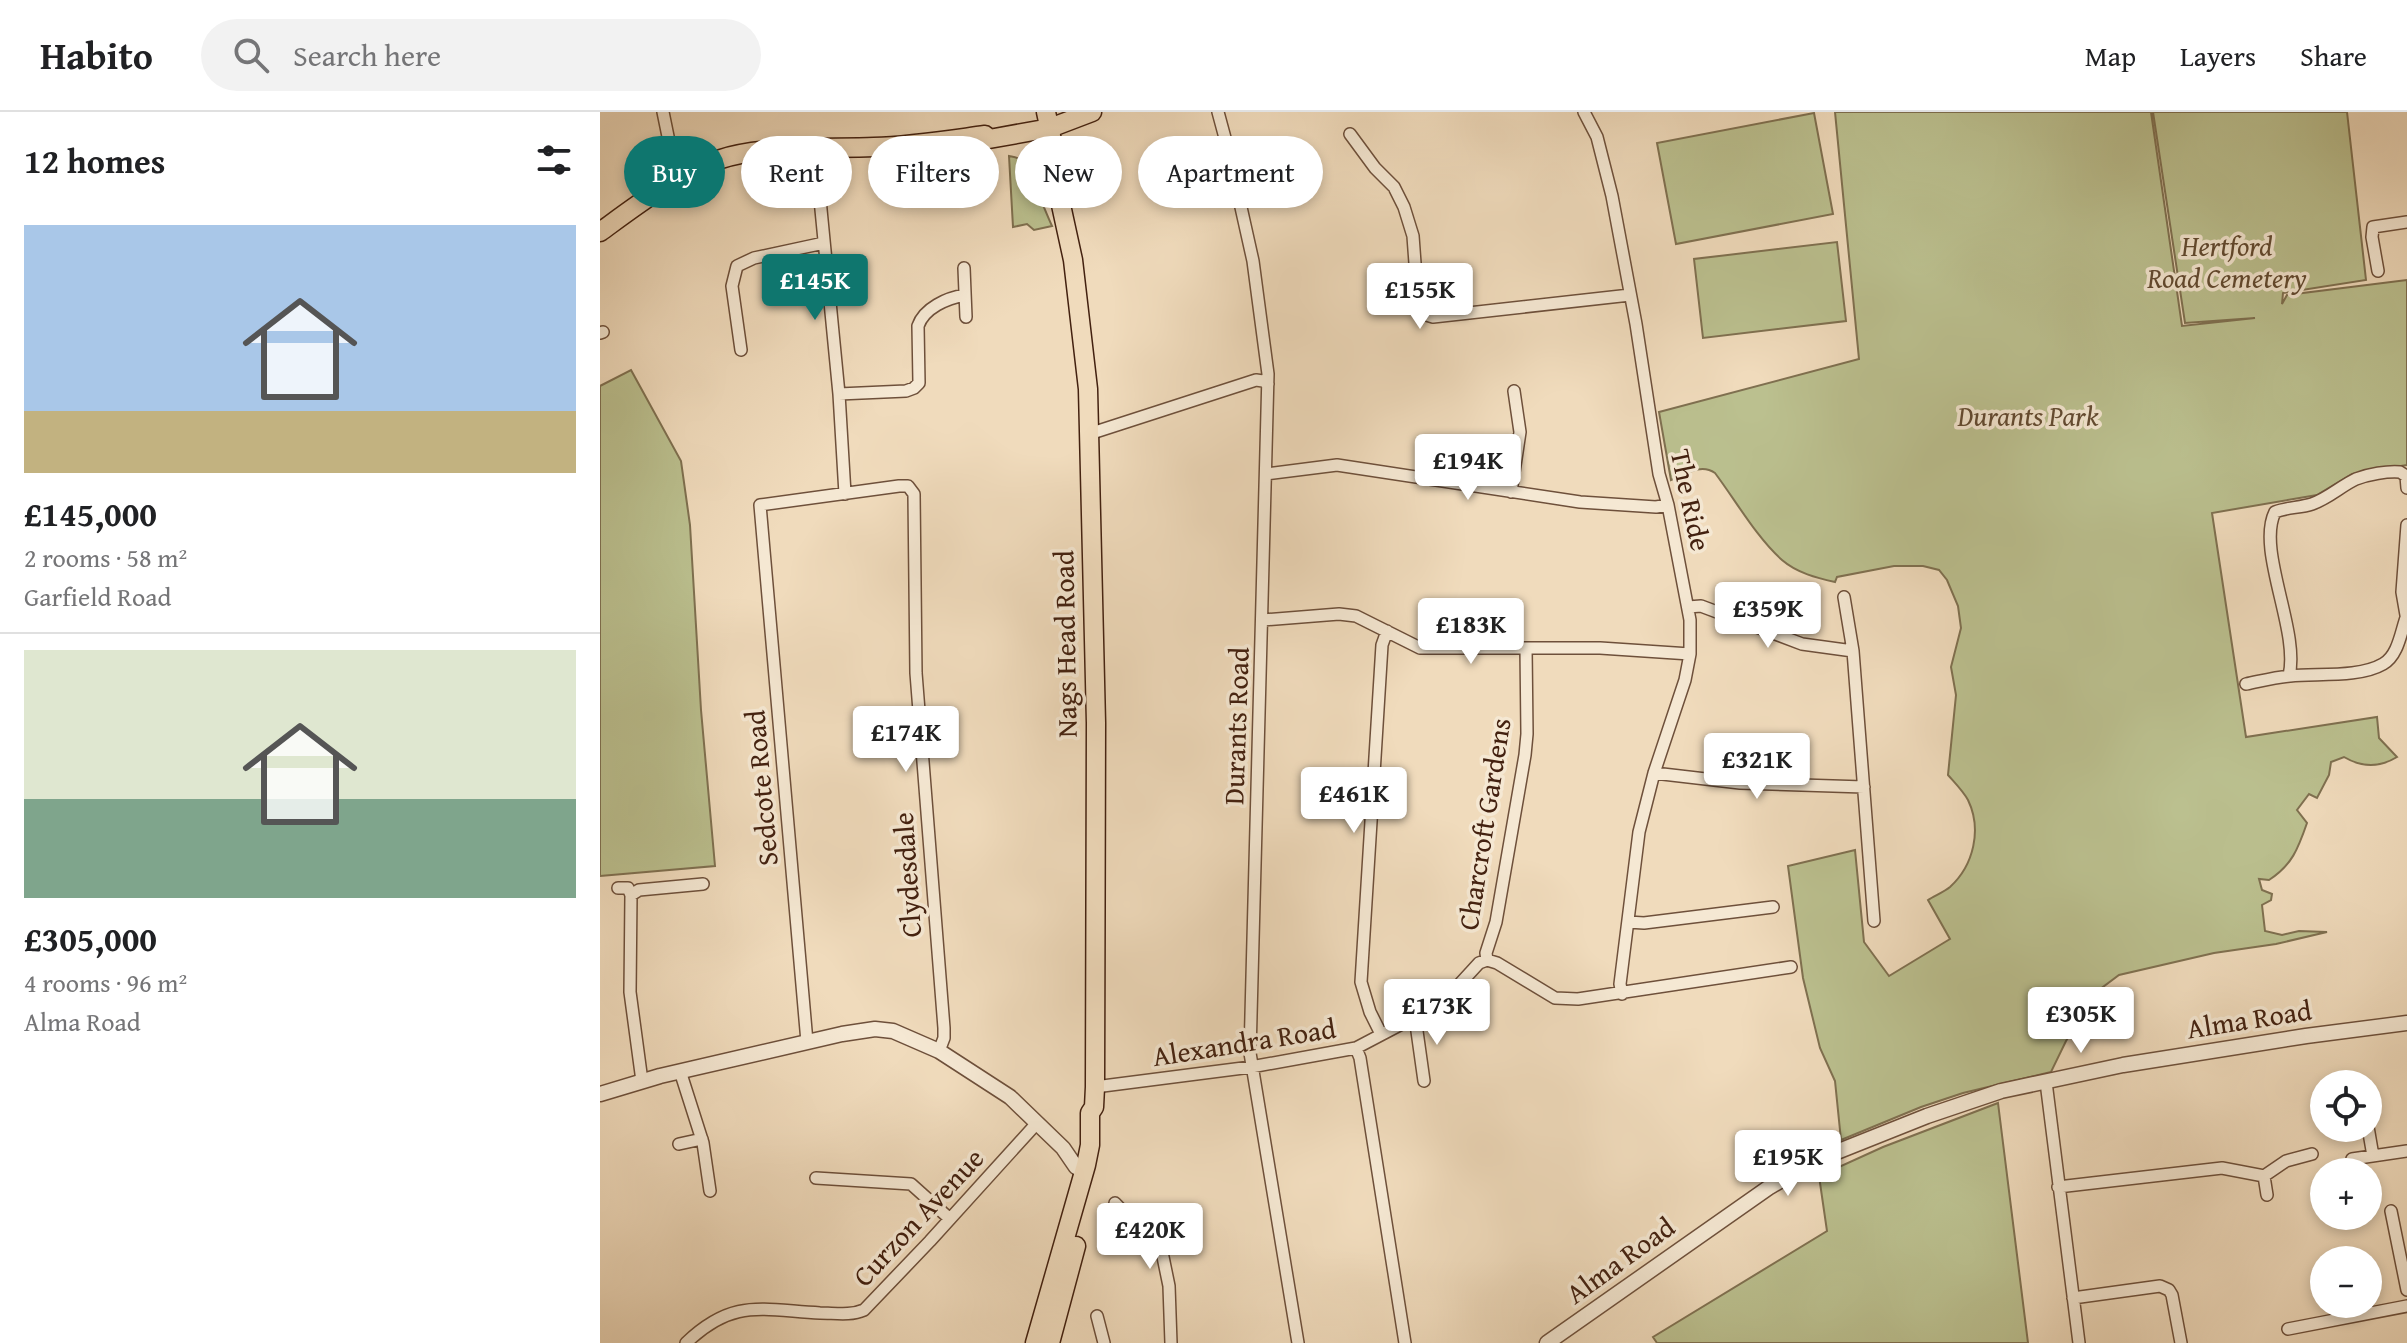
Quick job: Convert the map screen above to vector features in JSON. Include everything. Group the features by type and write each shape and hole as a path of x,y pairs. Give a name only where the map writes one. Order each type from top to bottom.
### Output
{"main road":[{"path":"852,147 890,146 985,135 988,129 1092,112"},
{"name":"Nags Head Road","path":"1044,118 1049,177 1056,182 1069,236 1083,329 1089,434 1096,723 1094,1107 1099,1121 1094,1147 1095,1176 1050,1343"},
{"path":"600,232 637,208"},
{"path":"1035,1343 1084,1171 1091,1171 1094,1147"}],"street":[{"path":"663,112 668,136"},
{"name":"Durants Road","path":"1218,112 1253,261 1268,384 1251,959 1251,1067 1298,1343"},
{"name":"The Ride","path":"1584,112 1597,137 1606,169 1659,474 1688,607 1690,654 1678,706 1654,773 1639,832 1620,984 1622,994"},
{"path":"1350,134 1375,168 1394,187 1404,207 1413,236 1418,304 1423,314 1433,317 1630,295"},
{"path":"821,208 839,394 845,494"},
{"path":"2378,271 2373,227 2407,222"},
{"path":"741,350 732,286 737,266 754,258 824,243"},
{"path":"964,268 966,317"},
{"path":"839,394 914,388 919,383 918,326 921,319 945,301 965,295"},
{"path":"1089,434 1256,380 1268,384"},
{"path":"1511,492 1520,432 1514,391"},
{"path":"1266,474 1337,465 1580,502 1656,507 1668,505"},
{"path":"2289,676 2292,663 2290,644 2271,546 2271,520 2275,512 2308,506 2328,498 2357,479 2379,474 2400,472 2406,476 2407,488"},
{"name":"Clydesdale","path":"845,494 899,486 908,486 914,494 916,673 944,1028 939,1051"},
{"name":"Sedcote Road","path":"807,1042 760,505 845,494"},
{"path":"2246,684 2289,676 2328,675 2384,664 2397,648 2407,615 2402,592 2407,525"},
{"path":"1844,597 1853,651 1874,921"},
{"path":"1688,607 1701,606 1802,644 1853,651"},
{"path":"1263,620 1339,614 1356,616 1420,648 1600,648 1690,654"},
{"path":"1381,1034 1361,982 1382,645 1387,631"},
{"name":"Charcroft Gardens","path":"1487,960 1525,755 1526,648"},
{"path":"1654,773 1740,783 1864,787"},
{"path":"631,895 639,890 703,884"},
{"path":"618,888 628,888 631,895 630,992 642,1081"},
{"path":"1628,922 1644,923 1773,907"},
{"path":"1487,960 1555,998 1578,999 1791,967"},
{"name":"Alexandra Road","path":"1095,1087 1251,1067 1356,1048 1415,1017 1457,987 1479,963 1487,960"},
{"path":"1415,1017 1424,1081"},
{"name":"Alma Road","path":"1547,1343 1731,1212 1814,1161 1927,1116 2001,1091 2123,1065 2407,1023"},
{"path":"600,1094 680,1071 807,1042 859,1031 893,1031 939,1051 1010,1097 1063,1148 1076,1167 1084,1171"},
{"path":"1356,1048 1405,1343"},
{"path":"680,1071 702,1139 710,1191"},
{"path":"2046,1082 2079,1343"},
{"name":"Curzon Avenue","path":"686,1343 710,1323 734,1312 767,1310 850,1314 864,1310 1037,1123"},
{"path":"679,1144 702,1139"},
{"path":"2371,1142 2373,1156"},
{"path":"1063,1148 1072,1151 1094,1147"},
{"path":"2359,1158 2407,1151"},
{"path":"2058,1187 2222,1168 2264,1176 2286,1161 2312,1154"},
{"path":"2264,1176 2267,1195"},
{"path":"816,1178 911,1184 950,1219"},
{"path":"1115,1203 1162,1252 1169,1286 1171,1343"},
{"path":"2391,1211 2407,1290"},
{"path":"2073,1298 2160,1286 2172,1295 2181,1343"},
{"path":"2288,1329 2407,1306"},
{"path":"1097,1316 1104,1343"}],"green space":[{"name":"Durants Park","path":"1835,112 2151,112 2182,326 2255,318 2185,323 2153,112 2347,112 2366,280 2283,293 2282,304 2287,295 2407,280 2407,465 2352,474 2317,495 2212,513 2246,737 2377,717 2379,738 2397,757 2377,764 2357,763 2344,757 2331,762 2329,775 2317,798 2309,794 2297,810 2307,823 2293,856 2269,880 2259,879 2262,890 2272,894 2271,900 2262,905 2265,931 2282,935 2299,931 2327,932 2119,975 2099,990 2066,1041 2051,1072 1963,1093 1841,1140 1835,1081 1820,1048 1803,978 1788,866 1855,850 1864,942 1889,976 1950,939 1928,900 1948,889 1958,878 1970,857 1975,834 1968,800 1948,775 1956,695 1951,667 1961,628 1958,606 1947,580 1939,570 1923,566 1894,566 1837,577 1835,582 1788,565 1764,541 1715,473 1699,469 1671,480 1659,412 1859,359"},
{"path":"1814,113 1833,214 1676,244 1657,143"},
{"path":"1009,156 1015,157 1015,208 1044,208 1052,226 1034,230 1027,224 1013,227"},
{"path":"1837,242 1846,321 1703,338 1694,259"},
{"path":"631,370 681,461 690,525 701,710 715,866 600,876 600,386"},
{"path":"1998,1103 2028,1343 1657,1343 1653,1337 1827,1231 1819,1176 1883,1147"}],"park label":[{"name":"Hertford Road Cemetery","path":"2227,262"}]}
